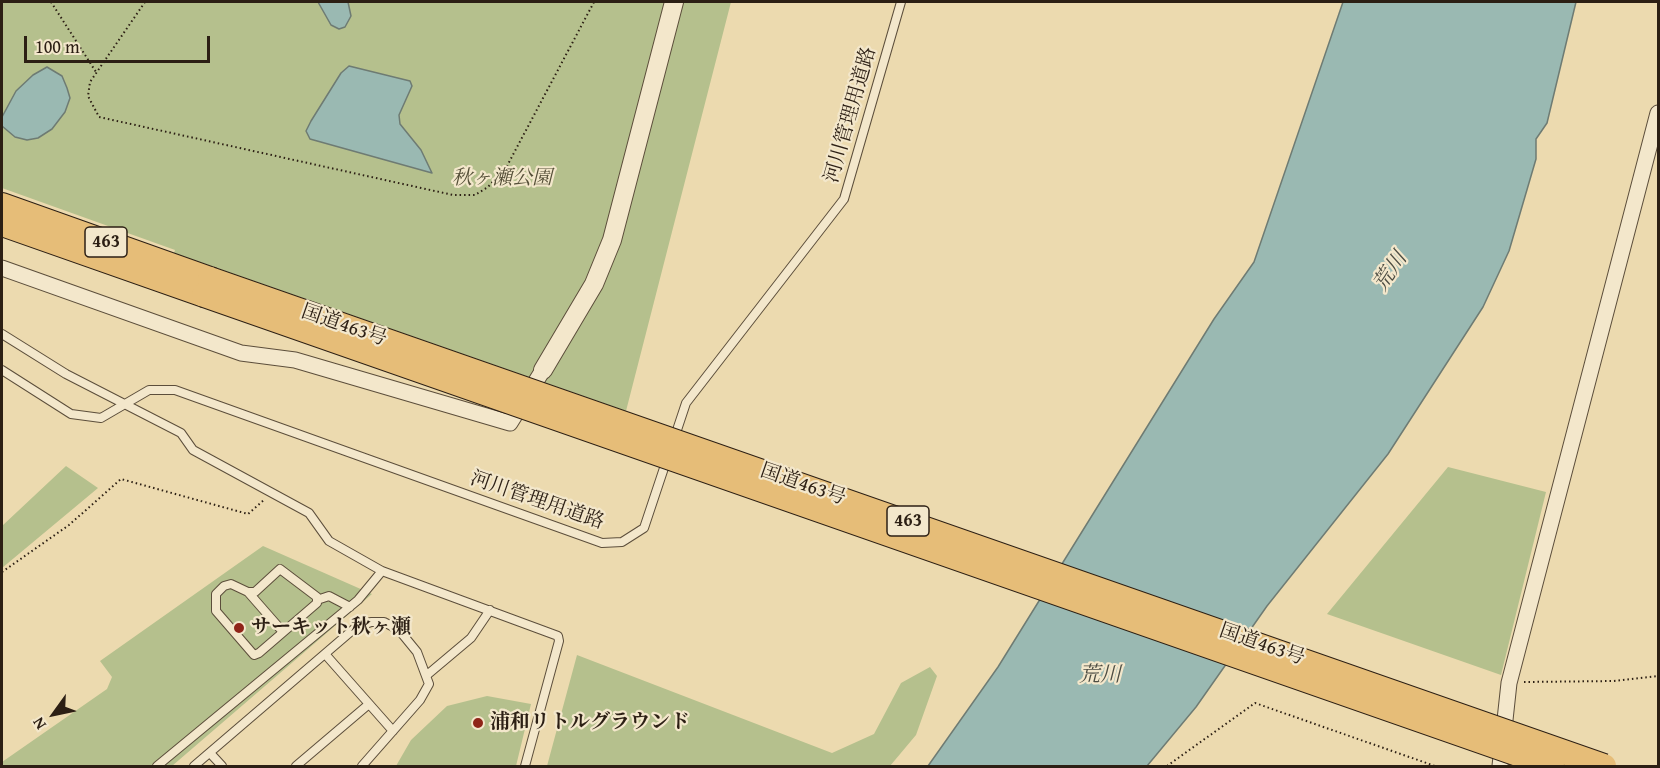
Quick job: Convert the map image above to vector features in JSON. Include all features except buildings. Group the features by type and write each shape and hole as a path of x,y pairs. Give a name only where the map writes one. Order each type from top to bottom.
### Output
{"highway":[{"name":"国道463号","path":"2,205 207,287 1552,766"},
{"name":"国道463号","path":"2,224 207,287 1604,766"}],"street":[{"path":"2,268 241,352 295,360 510,423 594,284 612,240 674,2"},
{"path":"1500,766 1509,683 1659,113"}],"lane":[{"name":"河川管理用道路","path":"2,370 71,414 101,418 149,390 175,390 602,543 622,542 644,528 686,403 844,199 901,2"},
{"path":"2,334 66,374 124,406 181,433 193,450 309,513 329,541 382,571 554,634 559,641 525,766"},
{"path":"248,592 255,592 280,569 317,597 317,600"},
{"path":"157,766 350,607 382,571"},
{"path":"283,632 240,586 224,586 216,594 214,602 216,611 254,655 259,653 283,632 317,600 329,596 350,607"},
{"path":"427,675 471,638 490,610"},
{"path":"194,766 355,628 371,622 384,622 399,630 417,652 429,684 420,700 362,766"},
{"path":"325,654 393,731"},
{"path":"297,766 369,704"},
{"path":"210,753 222,766"}],"path":[{"path":"51,2 96,72"},
{"path":"145,2 90,82 88,96 99,117 113,122 453,195 475,195 488,187 507,166 594,2"},
{"path":"2,572 69,525 121,479 248,514 272,493"},
{"path":"1509,683 1614,681 1659,676"},
{"path":"1167,766 1256,703 1435,766"}],"green space":[{"name":"秋ヶ瀬公園","path":"2,2 731,2 626,411 174,253 175,250 2,188"},
{"path":"66,466 98,488 2,568 2,526"},
{"path":"1448,467 1546,492 1501,675 1327,614"},
{"name":"サーキット秋ヶ瀬","path":"263,546 372,594 172,766 2,766 2,762 107,689 112,677 100,661"},
{"path":"577,655 832,753 874,734 901,683 930,667 937,676 916,735 890,766 547,766"},
{"name":"浦和リトルグラウンド","path":"487,696 531,704 516,766 396,766 411,740 447,706"}],"water":[{"path":"318,2 348,2 351,16 345,27 339,29 331,25"},
{"name":"荒川","path":"1343,2 1576,2 1547,123 1536,139 1536,159 1509,251 1483,307 1388,454 1267,606 1196,707 1147,766 928,766 998,667 1214,319 1254,262"},
{"path":"349,66 410,81 412,86 399,115 400,124 421,150 432,173 310,139 306,131 311,121 341,73"},
{"path":"47,67 62,76 67,88 70,98 65,112 52,129 38,138 27,140 15,137 2,126 2,117 16,91 33,75"}],"place":[{"name":"サーキット秋ヶ瀬","path":"239,628"},
{"name":"浦和リトルグラウンド","path":"478,723"}]}
